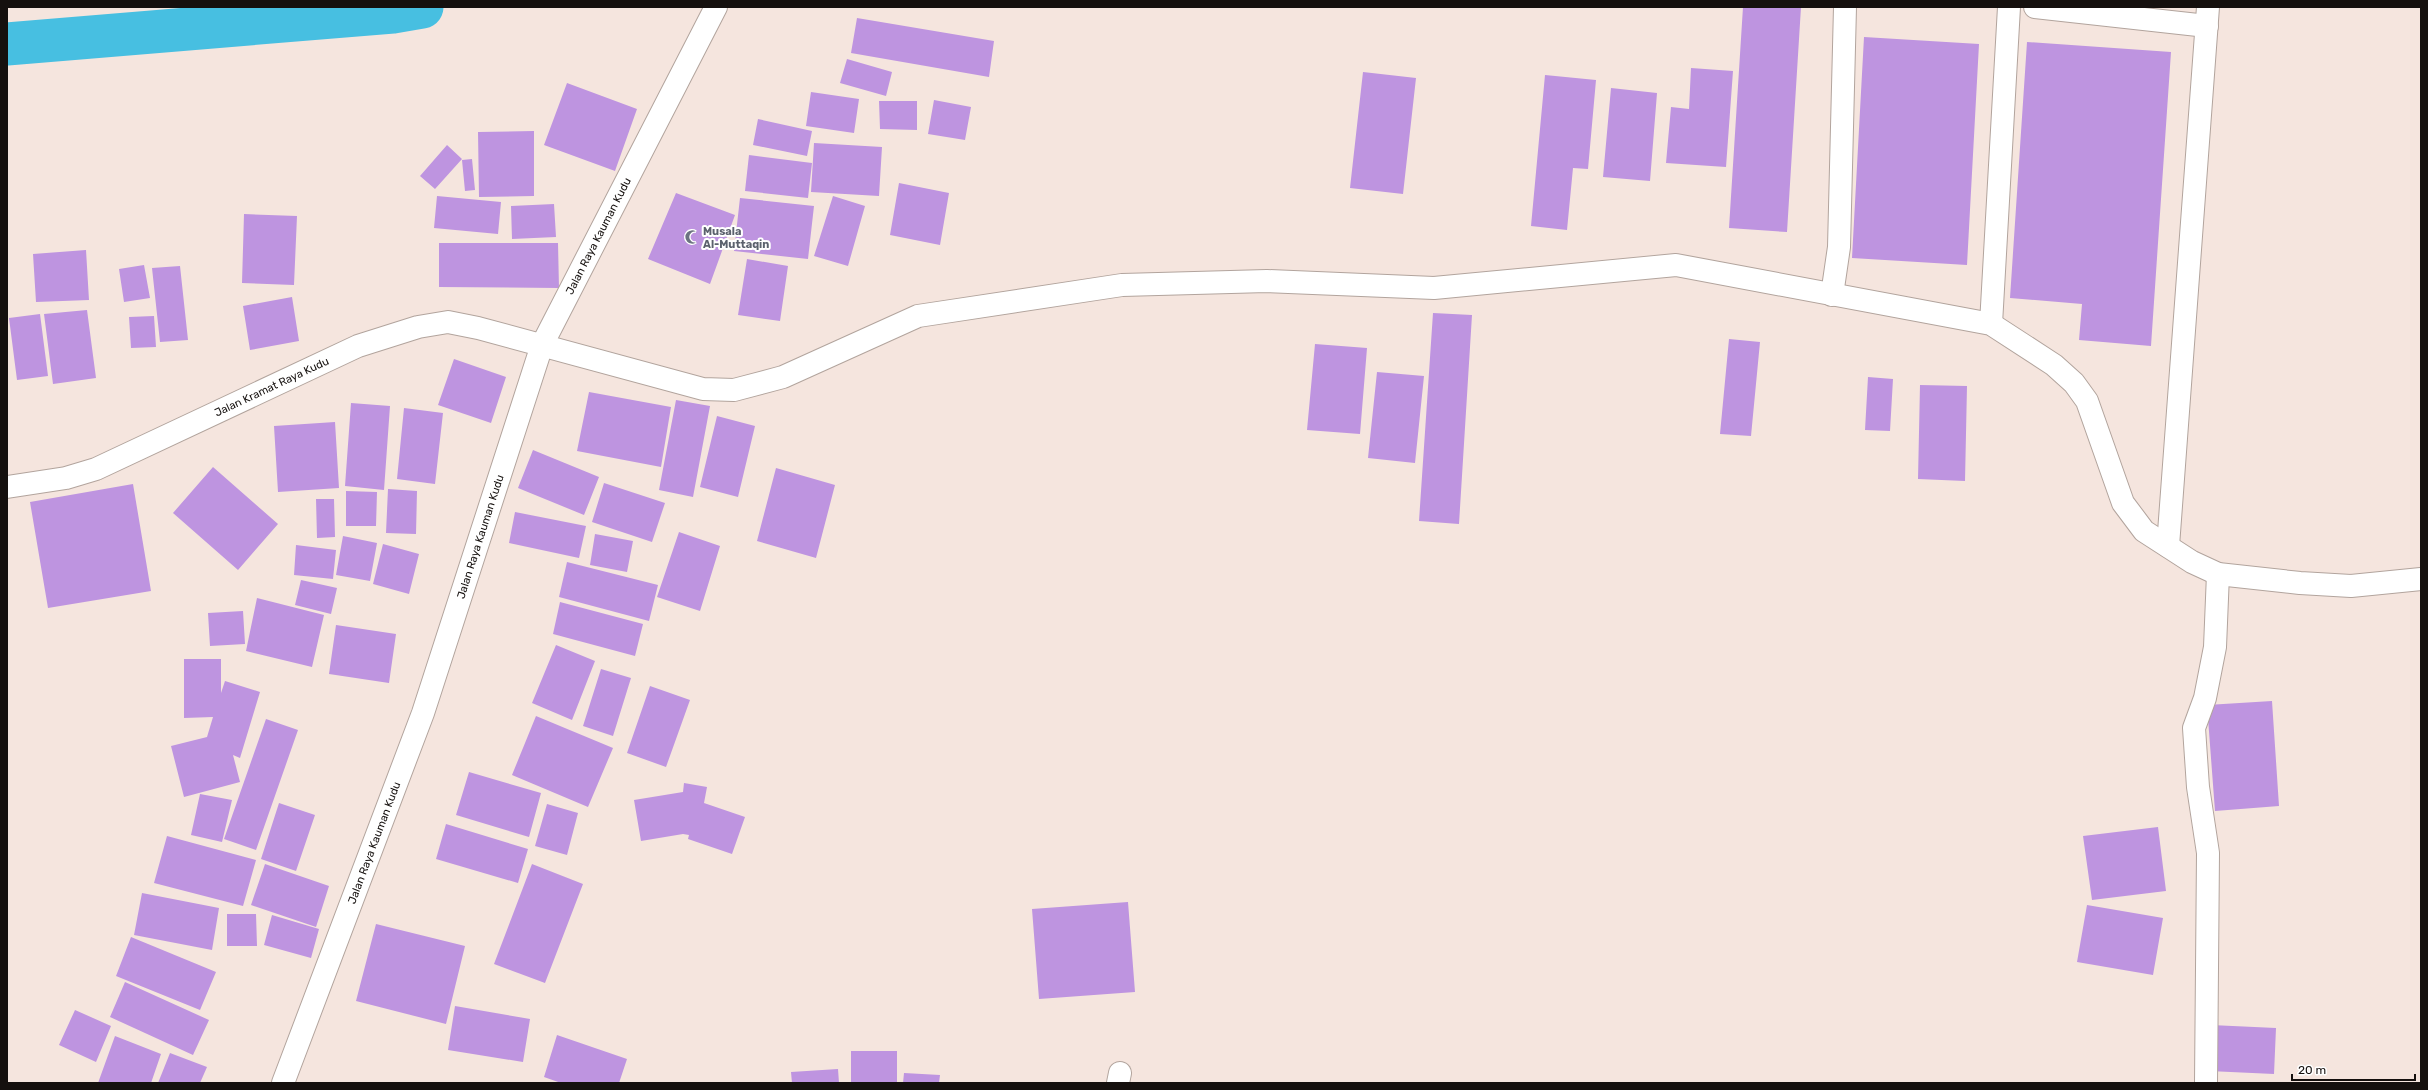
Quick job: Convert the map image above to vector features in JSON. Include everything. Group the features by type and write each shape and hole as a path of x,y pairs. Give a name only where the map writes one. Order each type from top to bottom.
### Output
{"street":[{"name":"Jalan Raya Kauman Kudu","path":"284,1083 423,713 542,345 716,7"},
{"path":"1832,295 1839,247 1845,7"},
{"path":"2009,7 1992,324 2054,364 2074,383 2087,401 2123,503 2144,531 2192,562 2218,574 2300,583 2351,586 2421,579"},
{"path":"2035,7 2208,16 2168,546"},
{"name":"Jalan Kramat Raya Kudu","path":"7,487 53,481 96,469 358,346 418,327 448,322 542,345 703,390 734,390 784,377 918,316 1122,285 1268,281 1434,288 1676,265 1992,324"},
{"path":"2206,1083 2208,853 2198,787 2194,728 2205,698 2215,648 2218,574"}],"building":[{"path":"1743,7 1801,7 1787,232 1729,228"},
{"path":"857,18 994,41 989,77 851,53"},
{"path":"1864,37 1979,44 1967,265 1852,258"},
{"path":"2027,42 2171,52 2151,346 2079,340 2082,304 2010,298"},
{"path":"847,59 892,72 886,96 840,83"},
{"path":"1691,68 1733,71 1726,167 1666,163 1671,107 1689,109"},
{"path":"1363,72 1416,78 1403,194 1350,188"},
{"path":"1545,75 1596,80 1588,169 1573,168 1567,230 1531,226"},
{"path":"567,83 637,109 615,171 544,145"},
{"path":"1611,88 1657,93 1650,181 1603,177"},
{"path":"811,92 859,99 854,133 806,126"},
{"path":"934,100 971,107 965,140 928,134"},
{"path":"879,101 917,101 917,130 880,129"},
{"path":"758,119 812,131 807,156 753,145"},
{"path":"534,131 534,196 479,197 478,132"},
{"path":"814,143 882,147 879,196 811,192"},
{"path":"447,145 462,159 435,189 420,176"},
{"path":"749,155 812,163 808,198 745,191"},
{"path":"472,159 475,190 465,191 462,160"},
{"path":"899,183 949,193 940,245 890,235"},
{"name":"Musala Al-Muttaqin","path":"676,193 735,215 710,284 648,259"},
{"path":"437,196 501,202 498,234 434,228"},
{"path":"833,196 865,206 848,266 814,256"},
{"path":"740,198 814,206 808,259 734,251"},
{"path":"554,204 556,237 512,239 511,206"},
{"path":"244,214 297,216 294,285 242,283"},
{"path":"439,243 558,243 559,288 439,287"},
{"path":"86,250 89,300 36,302 33,254"},
{"path":"747,259 788,266 780,321 738,315"},
{"path":"144,265 150,298 124,302 119,269"},
{"path":"180,266 188,340 160,342 152,268"},
{"path":"292,297 299,341 250,350 243,306"},
{"path":"87,310 96,378 53,384 44,314"},
{"path":"1433,313 1472,315 1459,524 1419,521"},
{"path":"40,314 48,376 17,380 9,318"},
{"path":"154,316 156,347 131,348 129,317"},
{"path":"1729,339 1760,342 1751,436 1720,434"},
{"path":"1315,344 1367,348 1360,434 1307,430"},
{"path":"454,359 506,377 491,423 438,405"},
{"path":"1377,372 1424,376 1415,463 1368,458"},
{"path":"1868,377 1893,379 1890,431 1865,430"},
{"path":"1920,385 1967,386 1965,481 1918,479"},
{"path":"589,392 671,407 661,467 577,451"},
{"path":"676,400 710,406 693,497 659,490"},
{"path":"351,403 390,406 384,490 345,486"},
{"path":"404,408 443,413 435,484 397,479"},
{"path":"717,416 755,426 738,497 700,487"},
{"path":"335,422 339,488 278,492 274,426"},
{"path":"533,450 599,477 584,515 518,488"},
{"path":"213,467 278,524 238,570 173,513"},
{"path":"776,468 835,485 816,558 757,541"},
{"path":"604,483 665,503 652,542 592,522"},
{"path":"133,484 151,591 48,608 30,502"},
{"path":"388,489 417,491 416,534 386,533"},
{"path":"346,491 377,492 376,526 346,526"},
{"path":"316,499 334,499 335,537 317,538"},
{"path":"515,512 586,526 579,558 509,543"},
{"path":"679,532 720,546 700,611 657,597"},
{"path":"595,534 633,541 627,572 590,565"},
{"path":"343,536 377,543 370,581 336,575"},
{"path":"383,544 419,554 409,594 373,584"},
{"path":"296,545 336,550 333,579 294,575"},
{"path":"567,562 658,585 649,621 559,597"},
{"path":"301,580 337,588 331,614 295,605"},
{"path":"257,598 324,615 312,667 246,651"},
{"path":"560,602 643,624 635,656 553,634"},
{"path":"243,611 245,644 210,646 208,613"},
{"path":"336,625 396,634 389,683 329,674"},
{"path":"556,645 595,661 572,720 532,703"},
{"path":"184,659 221,659 221,693 225,681 260,692 240,758 233,755 240,782 184,797 171,746 207,737 213,717 184,718"},
{"path":"601,669 631,678 613,736 583,726"},
{"path":"650,686 690,700 666,767 627,753"},
{"path":"2272,701 2279,806 2215,811 2207,705"},
{"path":"536,716 613,748 588,807 512,775"},
{"path":"266,719 298,730 256,850 224,839"},
{"path":"469,772 541,793 529,837 456,815"},
{"path":"684,783 707,787 704,803 745,817 732,854 688,839 689,835 683,834 641,841 634,800 683,792"},
{"path":"200,794 232,800 222,842 191,835"},
{"path":"279,803 315,815 296,871 261,859"},
{"path":"547,804 578,813 567,855 535,846"},
{"path":"446,824 528,849 518,883 436,859"},
{"path":"2158,827 2166,891 2092,900 2083,836"},
{"path":"167,836 256,860 243,906 154,883"},
{"path":"265,864 329,886 316,927 251,905"},
{"path":"532,864 583,884 545,983 494,964"},
{"path":"142,893 219,908 212,950 134,935"},
{"path":"1128,902 1135,992 1039,999 1032,909"},
{"path":"2087,905 2163,918 2153,975 2077,962"},
{"path":"227,914 256,914 257,946 227,946"},
{"path":"272,915 319,929 311,958 264,945"},
{"path":"376,924 465,946 446,1024 356,1001"},
{"path":"131,937 216,972 200,1010 116,976"},
{"path":"125,982 209,1020 193,1055 110,1017"},
{"path":"455,1006 530,1019 523,1062 448,1050"},
{"path":"75,1010 111,1026 96,1062 59,1045"},
{"path":"2211,1025 2276,1028 2274,1074 2209,1071"},
{"path":"557,1035 627,1059 619,1083 561,1083 544,1077"},
{"path":"115,1036 161,1054 151,1083 98,1083"},
{"path":"851,1051 897,1051 897,1083 851,1083"},
{"path":"170,1053 207,1067 200,1083 158,1083"},
{"path":"838,1069 839,1083 792,1083 791,1072"},
{"path":"904,1073 940,1075 939,1083 903,1083"}],"waterway":[{"path":"7,44 393,12 422,7"}],"place":[{"name":"Musala Al-Muttaqin","path":"692,237"}]}
